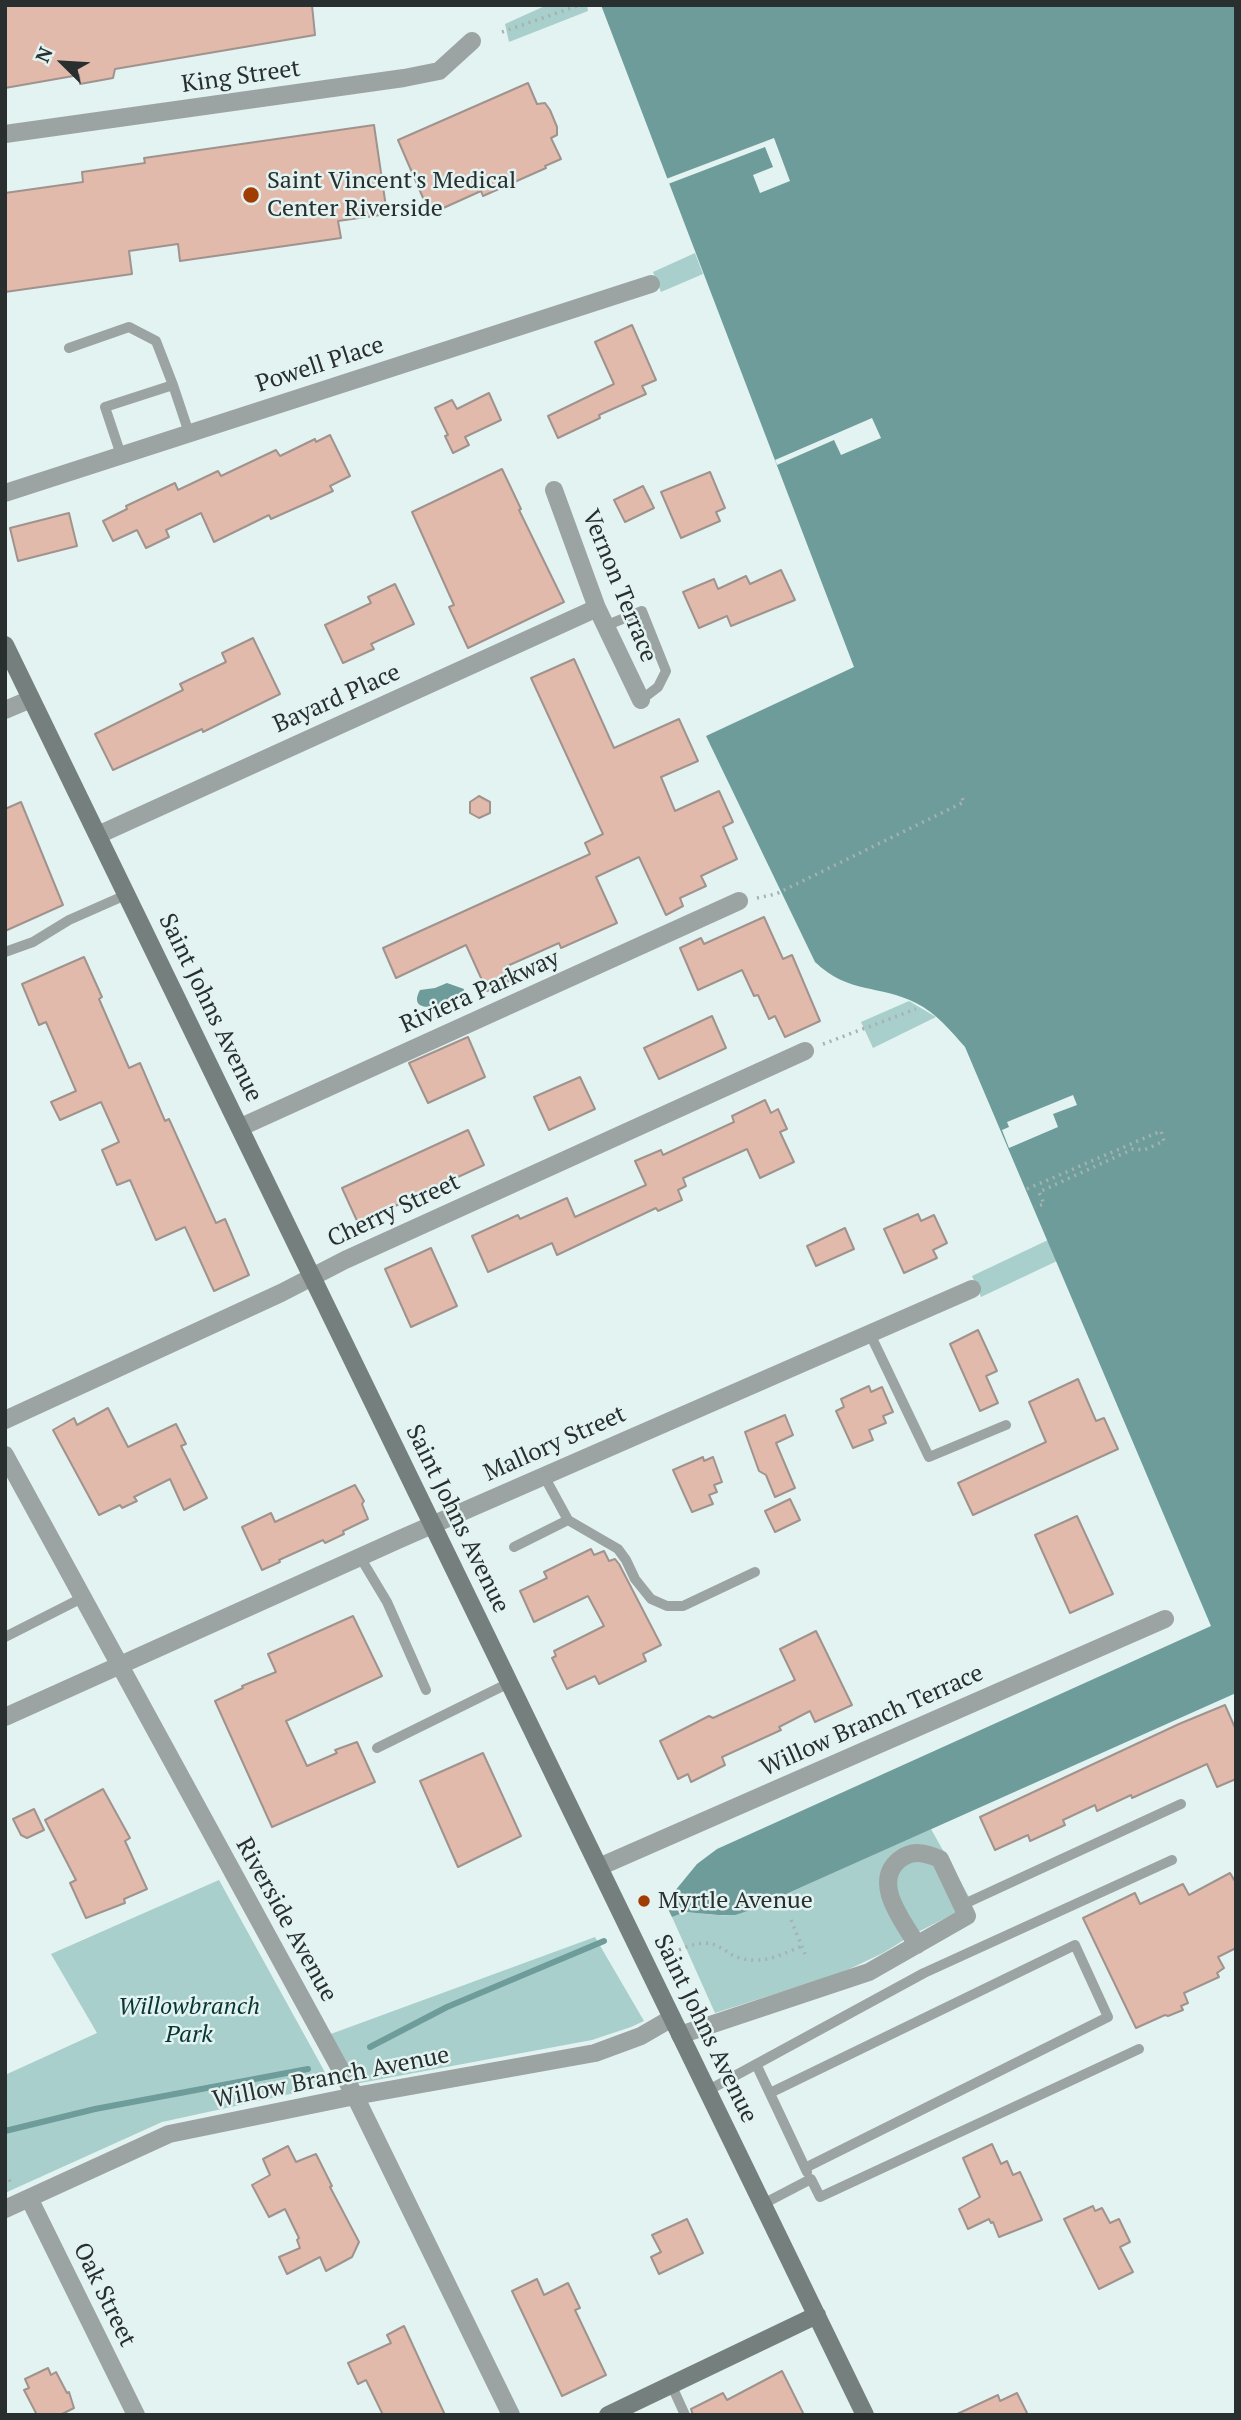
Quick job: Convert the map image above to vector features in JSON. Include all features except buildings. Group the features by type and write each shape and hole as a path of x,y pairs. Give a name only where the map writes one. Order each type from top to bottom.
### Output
{"main road":[{"name":"Saint Johns Avenue","path":"5,645 865,2415"},
{"path":"608,2415 817,2315"}],"street":[{"name":"King Street","path":"5,134 404,78 439,71 472,41"},
{"name":"Powell Place","path":"5,493 650,284"},
{"name":"Vernon Terrace","path":"554,490 597,608 641,699"},
{"name":"Bayard Place","path":"98,835 597,608"},
{"path":"5,710 31,699"},
{"name":"Riviera Parkway","path":"241,1127 739,901"},
{"name":"Cherry Street","path":"5,1420 313,1278 358,1254 805,1051"},
{"name":"Mallory Street","path":"5,1717 432,1525 972,1289"},
{"name":"Riverside Avenue","path":"5,1455 355,2096 511,2415"},
{"name":"Willow Branch Terrace","path":"599,1867 1165,1619"},
{"path":"680,2035 869,1972 917,1945 967,1916 940,1859 921,1851 904,1856 893,1865 887,1885 894,1904 917,1945"},
{"name":"Willow Branch Avenue","path":"5,2209 23,2194 169,2134 355,2096 596,2053 641,2036 672,2018"},
{"name":"Oak Street","path":"23,2194 136,2415"}],"lane":[{"path":"69,348 129,327 156,341 189,433"},
{"path":"121,455 105,407 173,385"},
{"path":"606,626 642,611 666,671 659,687 641,699"},
{"path":"5,952 33,942 69,920 128,894"},
{"path":"870,1334 929,1457 1006,1425"},
{"path":"544,1476 568,1520 618,1549 635,1579 651,1599 667,1606 682,1606 755,1572"},
{"path":"514,1547 568,1520"},
{"path":"360,1557 387,1602 426,1690"},
{"path":"5,1637 82,1598"},
{"path":"377,1748 509,1683"},
{"path":"962,1905 1181,1804"},
{"path":"707,2091 923,1973 1172,1860"},
{"path":"770,2093 1075,1944 1108,2017 805,2168"},
{"path":"756,2064 820,2197 1139,2049"},
{"path":"763,2204 811,2179"},
{"path":"671,2385 685,2415"}],"path":[{"path":"502,32 580,5"},
{"path":"961,796 967,808"},
{"path":"776,894 964,802"},
{"path":"805,1051 916,1009"},
{"path":"1027,1189 1161,1131 1164,1141 1144,1150 1133,1149 1039,1192 1044,1204 1035,1208"},
{"path":"792,1920 805,1954"},
{"path":"679,1950 702,1941 711,1942 732,1955 753,1961 768,1959 802,1946"},
{"path":"5,2174 23,2194"}],"green space":[{"path":"547,5 587,5 588,11 509,42 505,24"},
{"path":"695,253 703,274 661,292 653,272"},
{"path":"909,1001 936,1017 873,1048 861,1022"},
{"path":"1048,1240 1057,1261 981,1297 972,1276"},
{"path":"931,1829 973,1904 841,1973 715,2013 672,1917 689,1912 726,1915 748,1911"},
{"name":"Willowbranch Park","path":"219,1880 332,2085 162,2122 5,2193 5,2075 97,2033 51,1954"},
{"name":"Willowbranch Park","path":"595,1937 644,2021 592,2040 355,2084 328,2035"}],"shaded area":[{"path":"601,5 1236,5 1236,1693 735,1915 685,1912 672,1917 665,1903 697,1864 717,1849 1211,1626 965,1047 943,1023 916,1003 840,980 815,962 706,736 854,667"},
{"path":"447,983 464,989 462,998 431,1007 419,1004 417,999 420,990"}],"pier":[{"path":"774,138 790,181 760,193 753,175 773,167 765,147 668,184 666,179"},
{"path":"872,418 881,438 841,455 834,440 777,465 775,460"},
{"path":"1073,1095 1077,1105 1053,1114 1058,1127 1009,1148 1002,1130 1009,1127 1007,1122"}],"waterway":[{"path":"370,2047 447,2007 604,1941"},
{"path":"5,2131 95,2109 308,2069"}],"place":[{"name":"Saint Vincent's Medical Center Riverside","path":"251,195"},
{"name":"Myrtle Avenue","path":"644,1901"}]}
